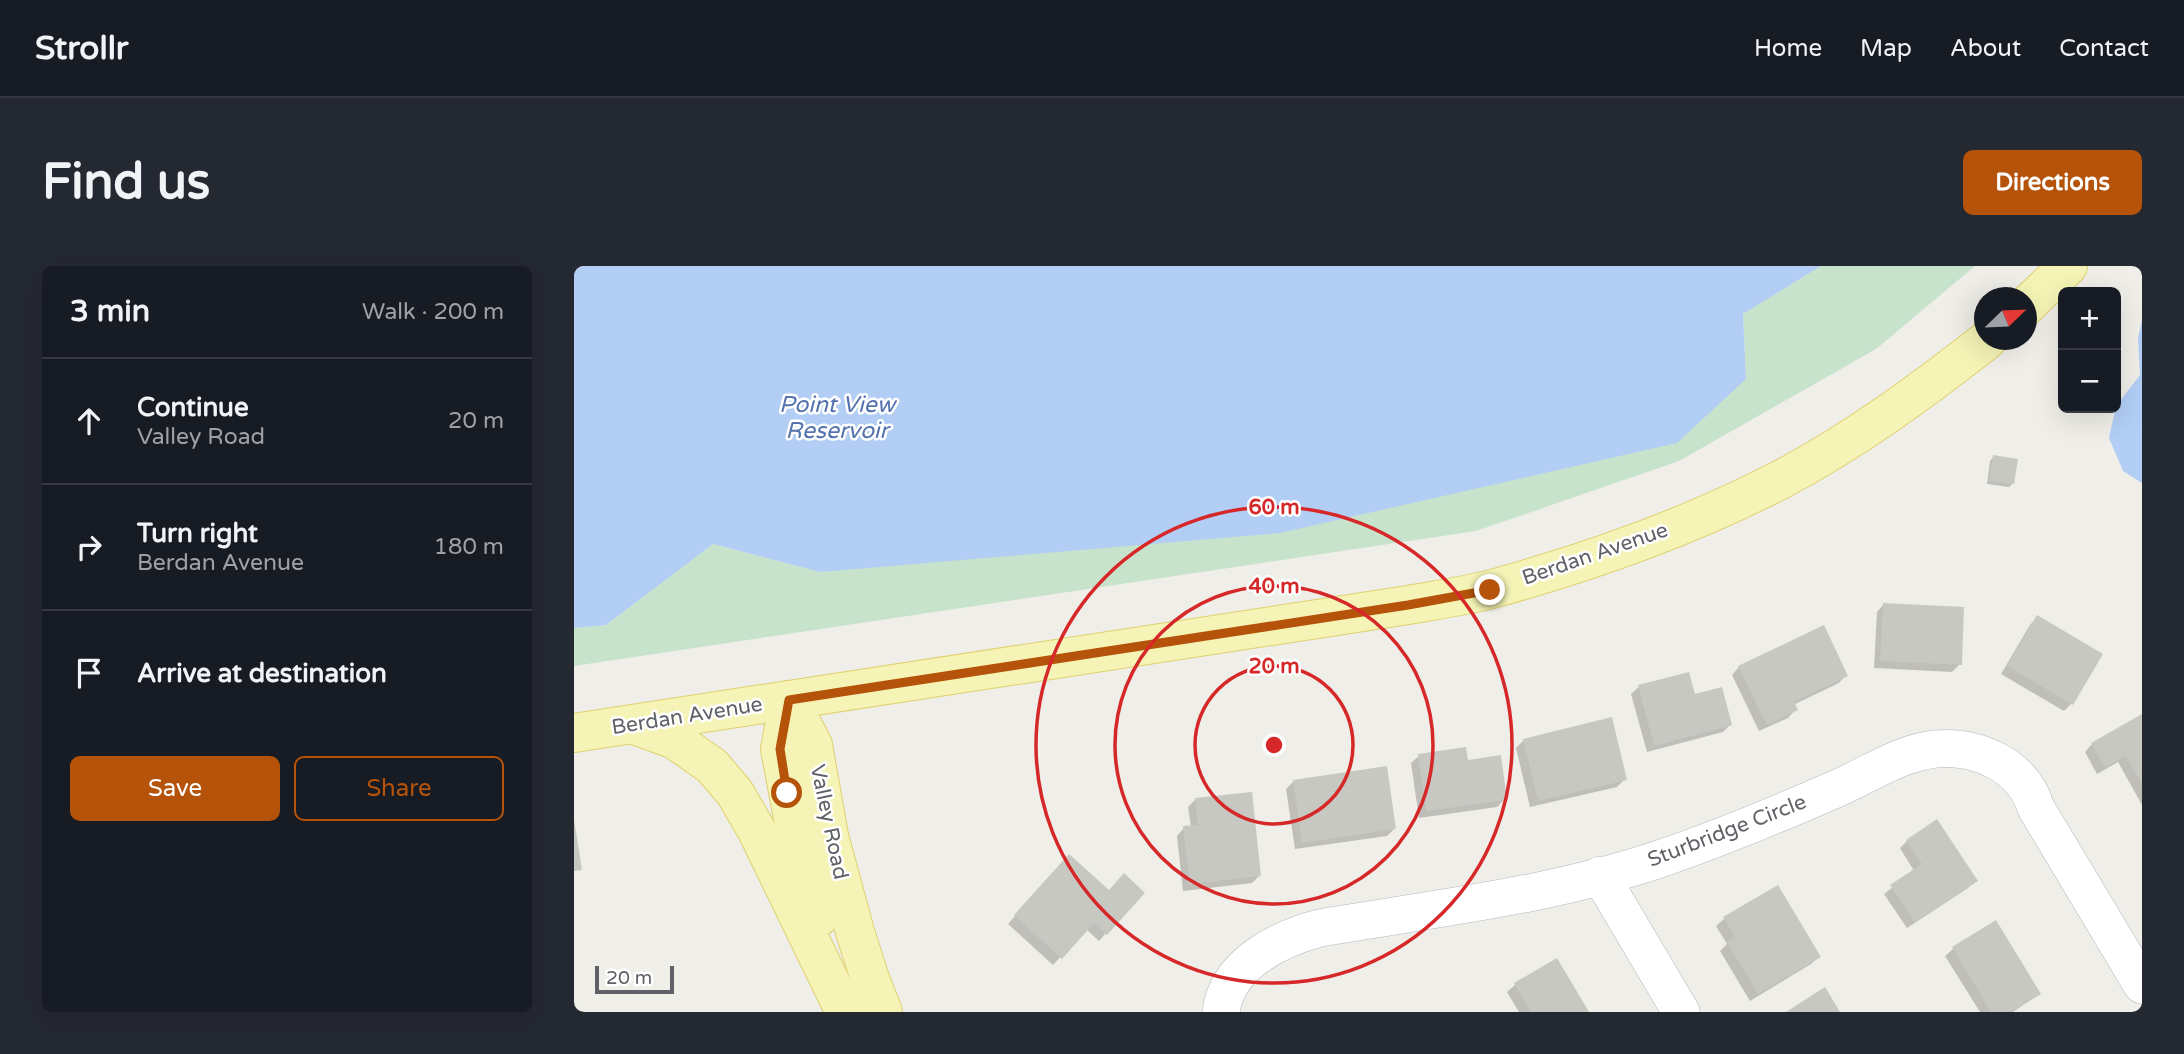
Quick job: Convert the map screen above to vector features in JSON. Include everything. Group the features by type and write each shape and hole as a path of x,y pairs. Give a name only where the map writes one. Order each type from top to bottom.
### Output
{"main road":[{"path":"2037,296 2068,266"},
{"name":"Berdan Avenue","path":"574,733 1395,607 1490,590 1619,548 1703,516 1781,479 1900,405 1974,350"},
{"name":"Valley Road","path":"789,700 780,749 787,793 798,844 846,1012"},
{"name":"Valley Road","path":"789,700 813,746 829,836 855,932 883,1012"},
{"path":"632,724 675,740 712,766 735,793 757,831 846,1012"}],"street":[{"name":"Sturbridge Circle","path":"1221,1012 1231,985 1247,965 1268,948 1293,935 1320,928 1545,891 1668,856 1772,817 1909,753 1938,748 1965,750 1991,757 2023,780 2036,808 2142,985"},
{"path":"1600,875 1681,1012"}],"green space":[{"path":"1821,266 1975,266 1876,349 1679,461 1476,531 574,666 574,628 606,625 713,544 820,572 1746,379 1743,314"}],"water":[{"name":"Point View Reservoir","path":"574,266 1821,266 1743,314 1746,379 1677,443 1280,533 820,572 713,544 606,625 574,628"},
{"path":"2142,320 2142,483 2123,471 2109,438 2114,413 2121,413 2121,400 2140,375 2138,338"}],"building":[{"path":"1993,455 2018,459 2014,484 1989,481"},
{"path":"1883,603 1964,607 1962,665 1880,661"},
{"path":"2037,615 2103,654 2073,705 2007,666"},
{"path":"1824,625 1848,676 1794,702 1798,710 1767,725 1738,666"},
{"path":"1689,672 1695,694 1722,687 1732,725 1654,746 1638,685"},
{"path":"2142,714 2142,784 2126,756 2105,767 2091,743"},
{"path":"1612,717 1627,780 1538,801 1523,739"},
{"path":"1466,747 1468,760 1501,755 1507,800 1426,811 1418,754"},
{"path":"1387,766 1396,829 1302,843 1293,780"},
{"path":"1252,792 1261,876 1190,884 1183,826 1198,825 1195,798"},
{"path":"574,819 582,870 574,871"},
{"path":"1937,819 1978,881 1915,922 1890,885 1922,864 1906,840"},
{"path":"1069,854 1109,890 1124,873 1145,893 1107,935 1094,923 1062,959 1014,915"},
{"path":"1778,885 1821,957 1758,994 1727,942 1735,937 1723,917"},
{"path":"1996,920 2041,994 2011,1012 1991,1012 1952,947"},
{"path":"1557,958 1589,1012 1531,1012 1514,983"},
{"path":"1825,987 1840,1012 1786,1012"}],"route":[{"path":"787,793 780,749 789,700 1408,605 1490,590"}]}
